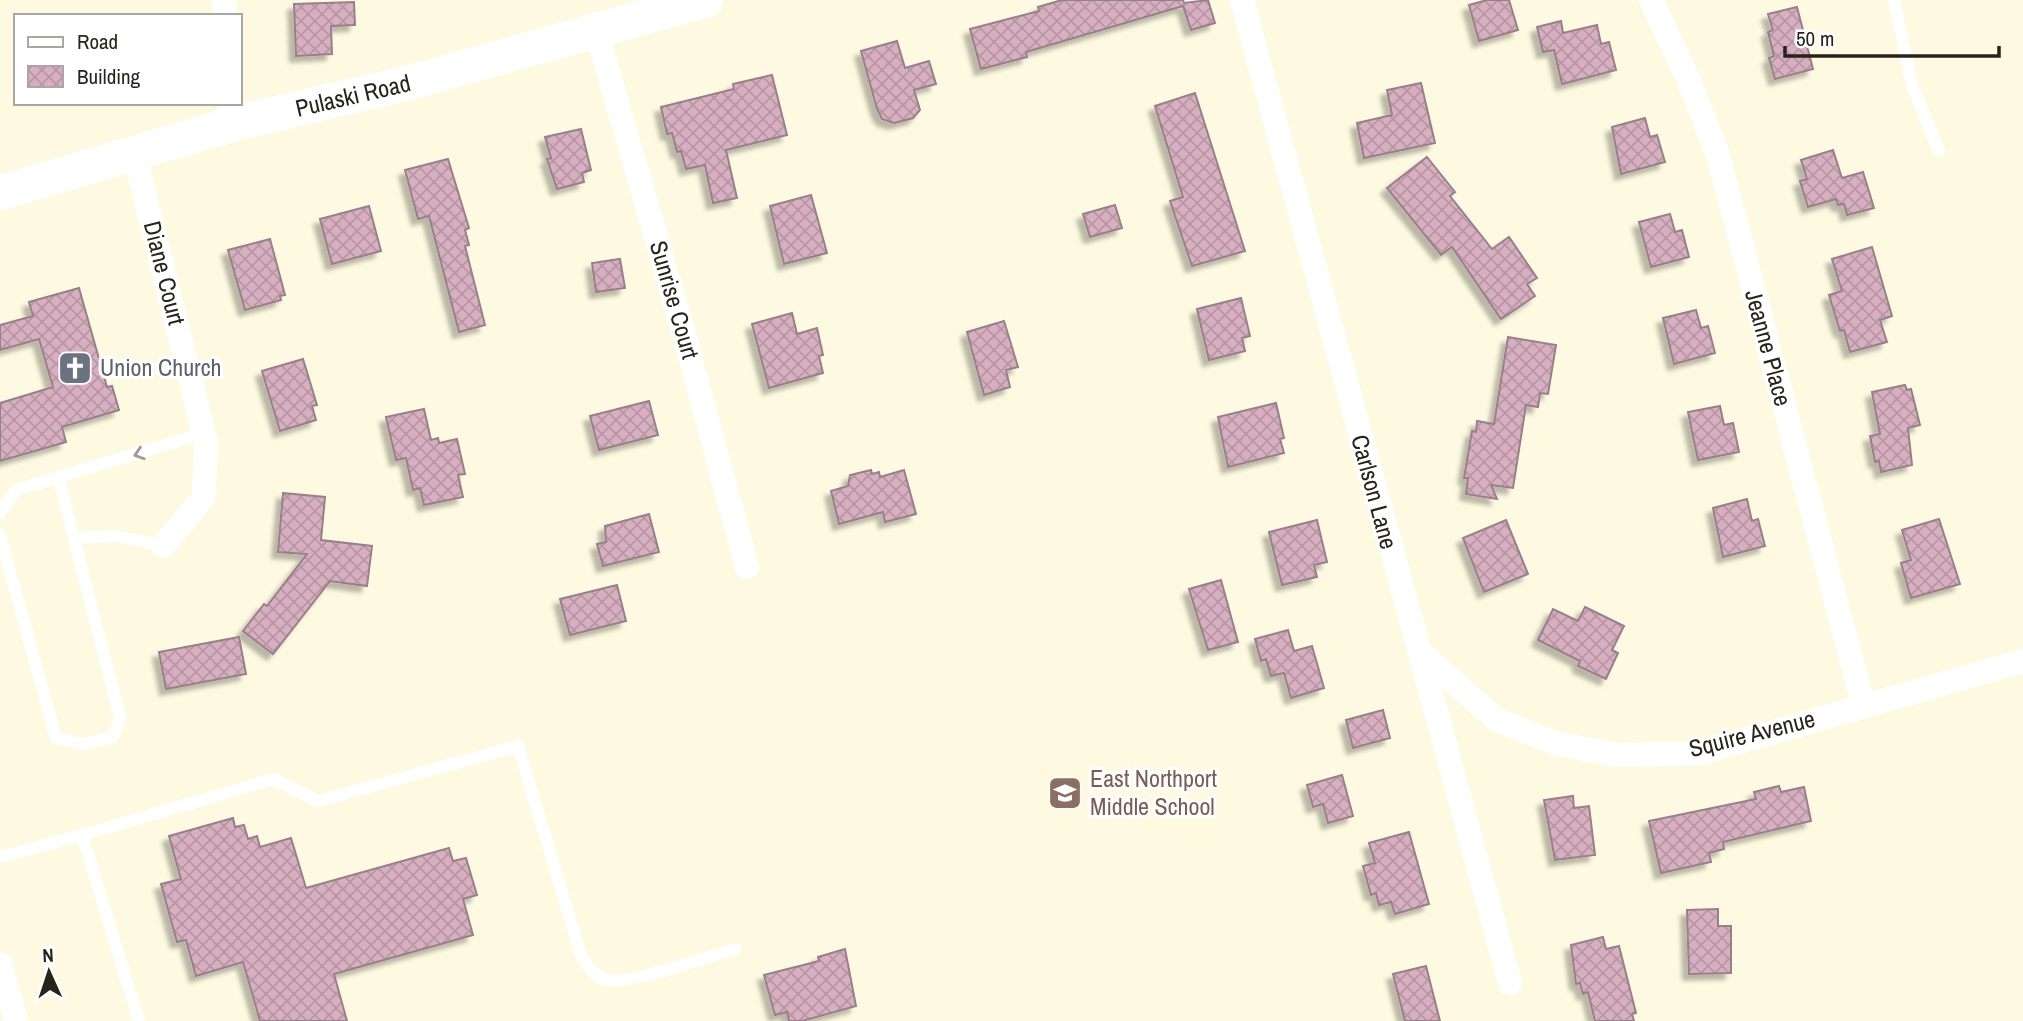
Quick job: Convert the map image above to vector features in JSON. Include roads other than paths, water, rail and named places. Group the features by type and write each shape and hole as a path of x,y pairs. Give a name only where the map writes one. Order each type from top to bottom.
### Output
{"main road":[{"name":"Pulaski Road","path":"0,193 134,152 230,114 419,80 597,33 706,0"}],"street":[{"name":"Carlson Lane","path":"1242,0 1398,582 1421,653 1510,983"},
{"name":"Jeanne Place","path":"1651,0 1689,80 1718,155 1863,704"},
{"name":"Sunrise Court","path":"597,33 682,327 747,568"},
{"name":"Diane Court","path":"134,152 204,433 204,497 163,546"},
{"name":"Squire Avenue","path":"1421,653 1497,720 1558,744 1617,755 1700,753 2023,660"},
{"path":"0,964 16,1021"}],"lane":[{"path":"1894,0 1912,85 1939,151"},
{"path":"0,513 16,490 204,433"},
{"path":"0,535 56,738 83,744 113,737 120,718 59,479"},
{"path":"74,538 118,536 163,546"},
{"path":"0,857 272,779 318,801 518,746 581,955 588,968 606,980 628,978 735,949"},
{"path":"82,835 139,1021"}],"place":[{"name":"Union Church","path":"75,368"},
{"name":"East Northport Middle School","path":"1065,793"}]}
